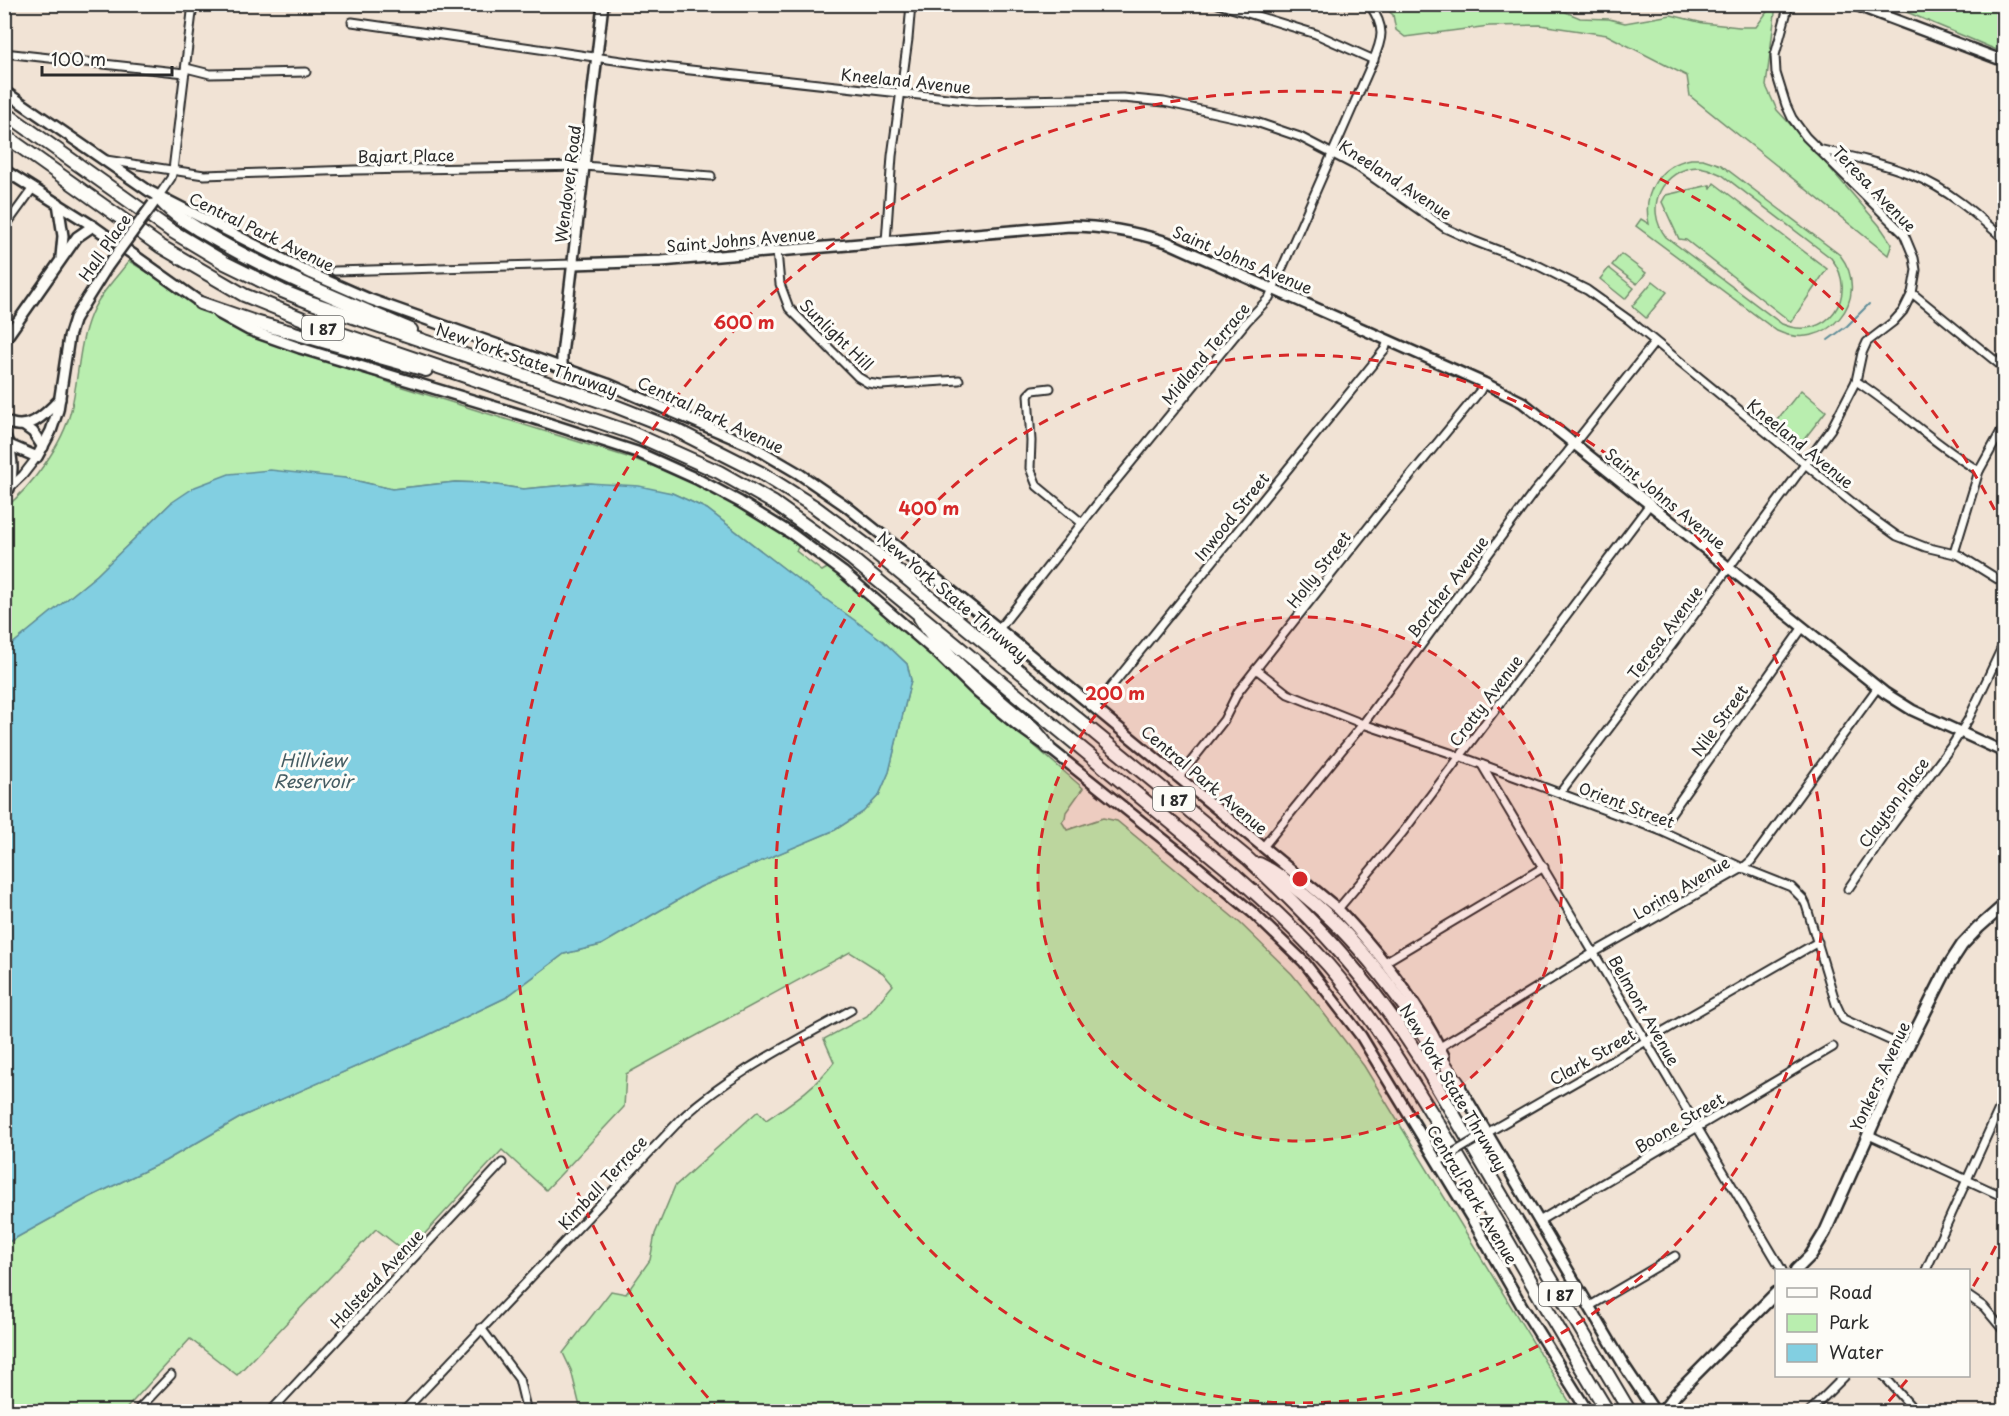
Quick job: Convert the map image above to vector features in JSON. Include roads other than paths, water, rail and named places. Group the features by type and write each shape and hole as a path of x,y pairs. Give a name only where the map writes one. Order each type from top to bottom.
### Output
{"highway":[{"name":"New York State Thruway","path":"4,112 144,212 225,263 312,303 615,406 675,430 733,457 798,496 866,545 1247,858 1328,936 1369,985 1405,1035 1630,1412"},
{"name":"New York State Thruway","path":"4,135 160,246 244,295 323,327 632,433 719,471 801,521 852,559 1236,876 1284,919 1328,966 1368,1015 1417,1089 1608,1412"},
{"path":"155,200 179,217 248,257 494,366"},
{"path":"200,303 255,322 389,361 496,386"},
{"path":"917,612 930,635 982,685 1041,736 1048,747"},
{"path":"1247,858 1275,871 1327,914 1354,942 1399,999 1459,1085"}],"main road":[{"name":"Wendover Road","path":"562,366 603,4"},
{"path":"1853,4 2004,61"},
{"name":"Central Park Avenue","path":"4,91 103,160 155,200 369,299 463,334 562,366 752,446 798,472 846,506 1179,777 1338,909 1364,936 1412,997 1484,1135 1539,1221 1630,1375 1655,1412"},
{"name":"Central Park Avenue","path":"4,170 93,226 200,303 249,330 300,348 593,437 637,453 697,479 740,502 792,534 843,572 939,655 978,693 1226,890 1304,962 1361,1036 1440,1160 1522,1306 1588,1412"},
{"name":"Hall Place","path":"37,457 55,422 71,327 78,311 106,267 155,200"},
{"path":"58,203 63,236 60,260"},
{"path":"4,341 77,237 93,226"},
{"name":"Saint Johns Avenue","path":"573,264 661,261 1058,227 1100,227 1131,232 1167,242 1484,382 1528,405 1878,687 1906,707 2004,752"},
{"path":"4,420 9,423 30,424 60,399"},
{"path":"23,425 33,432 43,447"},
{"path":"4,434 9,445 13,470 7,491"},
{"path":"9,445 37,457"},
{"name":"Yonkers Avenue","path":"1797,1269 1811,1255 1825,1232 1907,1048 1955,955 1978,928 2004,905"},
{"path":"1662,1412 1676,1394 1775,1294"}],"street":[{"name":"Hall Place","path":"155,200 174,170 193,4"},
{"path":"886,242 892,156 911,4"},
{"path":"1218,4 1316,34 1374,60"},
{"name":"Midland Terrace","path":"999,629 1082,523 1269,298 1382,38 1378,16 1369,4"},
{"name":"Teresa Avenue","path":"1560,793 1831,429 1856,381 1862,353 1867,342 1893,322 1903,311 1912,293 1916,270 1914,258 1904,234 1806,137 1792,118 1782,96 1775,55 1789,4"},
{"name":"Kneeland Avenue","path":"352,22 663,67 976,101 1123,98 1164,102 1256,122 1300,137 1358,167 1446,228 1539,266 1587,290 1629,320 1865,513 1897,536 1925,547 1954,553 1977,564 2004,583"},
{"path":"4,54 210,74 306,72"},
{"path":"1818,149 1857,157 1920,178 1964,205 2004,239"},
{"name":"Bajart Place","path":"103,160 204,175 584,166 711,176"},
{"path":"4,228 33,188"},
{"name":"Sunlight Hill","path":"777,251 780,284 789,308 858,377 868,383 881,385 959,380"},
{"name":"Saint Johns Avenue","path":"334,271 573,264"},
{"path":"1912,293 2004,368"},
{"name":"Inwood Street","path":"1094,708 1385,349 1389,340"},
{"name":"Borcher Avenue","path":"1263,847 1363,724 1534,492 1575,444 1654,342"},
{"path":"1856,381 1882,398 1948,452 1979,471"},
{"name":"Holly Street","path":"1179,777 1224,720 1238,692 1480,391 1484,382"},
{"path":"1050,388 1034,390 1028,395 1030,468 1037,486 1082,523"},
{"path":"1954,553 1979,471 2004,426"},
{"name":"Hall Place","path":"7,491 24,475 37,457"},
{"name":"Crotty Avenue","path":"1338,909 1403,832 1650,504"},
{"name":"Nile Street","path":"1659,830 1803,627"},
{"name":"Clayton Place","path":"1848,889 1960,732 2004,644"},
{"name":"Orient Street","path":"1256,669 1288,694 1363,724 1459,756 1659,830 1791,887 1803,899 1836,1004 1843,1018 1907,1048"},
{"name":"Loring Avenue","path":"1440,1047 1595,952 1743,868 1751,861 1878,687"},
{"name":"Belmont Avenue","path":"1482,765 1781,1269"},
{"path":"1385,962 1544,867"},
{"name":"Clark Street","path":"1440,1160 1818,942"},
{"name":"Kimball Terrace","path":"403,1412 682,1117 705,1096 731,1078 851,1010"},
{"name":"Boone Street","path":"1539,1221 1833,1047"},
{"path":"1926,1269 2004,1098"},
{"path":"1869,1135 1967,1182 2004,1197"},
{"name":"Halstead Avenue","path":"270,1412 502,1163"},
{"path":"1590,1306 1675,1256"},
{"path":"1970,1297 1983,1307 2004,1330"},
{"path":"482,1328 519,1379 527,1412"},
{"path":"136,1412 171,1375"},
{"path":"1809,1412 1844,1377"},
{"path":"1885,1377 1916,1412"}],"water":[{"name":"Hillview Reservoir","path":"270,470 345,478 392,489 455,482 483,483 523,489 588,483 639,486 672,493 707,509 883,641 907,664 911,680 889,772 879,795 863,812 835,830 700,887 601,945 564,954 505,998 426,1036 243,1116 165,1161 90,1197 5,1244 5,650 97,575 171,503 195,487 229,474"}],"waterway":[{"path":"1828,340 1847,326 1869,304"}]}
